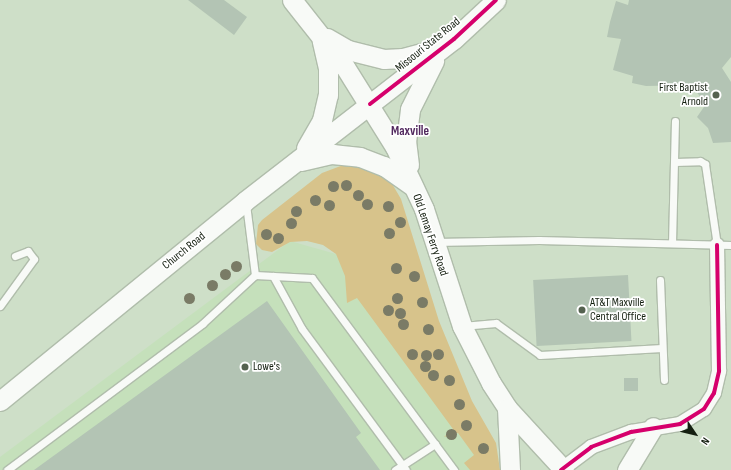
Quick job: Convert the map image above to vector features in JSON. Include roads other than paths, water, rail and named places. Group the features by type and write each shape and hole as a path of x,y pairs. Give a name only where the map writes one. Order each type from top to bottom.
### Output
{"main road":[{"name":"Old Lemay Ferry Road","path":"292,0 318,30 370,104 416,191 435,242 462,326 507,408 562,469"},
{"name":"Missouri State Road","path":"370,104 454,39 496,0"},
{"path":"318,30 348,50 384,59 421,55 454,39"},
{"path":"292,164 316,132 328,95 328,68 318,30"},
{"path":"416,191 406,147 410,109 422,78 454,39"},
{"name":"Church Road","path":"0,401 292,164 370,104"},
{"path":"292,164 332,154 360,157 396,173 416,191"},
{"path":"507,408 510,470"},
{"path":"627,470 653,428"}],"street":[{"path":"562,469 591,447 653,428 692,419 714,393 719,371 717,245"}],"lane":[{"path":"672,243 675,121"},
{"path":"675,162 700,161 705,164 717,245"},
{"path":"246,201 255,275"},
{"path":"435,242 672,243 731,245"},
{"path":"0,306 34,259 28,251 15,256"},
{"path":"8,470 202,324 255,275 312,278 454,470"},
{"path":"273,276 302,329 405,468"},
{"path":"660,280 664,380"},
{"path":"462,326 496,323 540,355 662,348"},
{"path":"395,470 405,468 435,444"}],"place":[{"name":"First Baptist Arnold","path":"716,95"},
{"name":"AT&T Maxville Central Office","path":"582,310"},
{"name":"Lowe's","path":"245,367"}],"district":[{"name":"Maxville","path":"410,131"}]}
